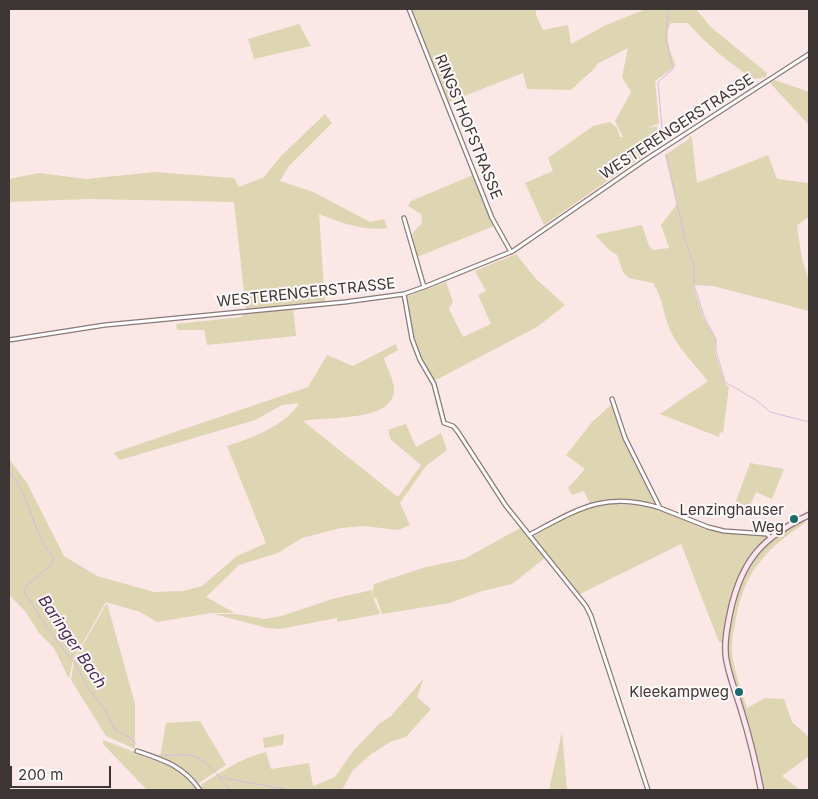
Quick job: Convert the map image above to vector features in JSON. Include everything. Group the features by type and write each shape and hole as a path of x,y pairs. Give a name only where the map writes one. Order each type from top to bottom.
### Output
{"main road":[{"path":"761,790 751,743 728,667 725,649 727,627 736,588 749,563 770,537 780,529 809,515"}],"street":[{"name":"RINGSTHOFSTRASSE","path":"409,9 492,218 511,252"},
{"name":"WESTERENGERSTRASSE","path":"9,340 105,325 293,308 404,294 424,287 511,252 645,160 809,54"},
{"path":"404,218 424,287"},
{"path":"404,294 412,339 434,384 444,423 453,426 458,432 506,506 586,606 591,616 648,790"},
{"path":"612,399 626,438 660,508"},
{"path":"529,535 579,508 607,502 643,504 660,508 708,527 724,531 767,534 770,537"},
{"path":"137,751 159,758 184,771 200,790"}],"shaded area":[{"path":"412,9 536,9 536,15 543,30 568,25 571,44 606,25 646,9 696,9 712,28 767,73 766,77 754,79 719,54 688,23 671,23 668,39 676,66 655,81 659,123 646,129 657,126 659,141 656,147 544,225 525,183 553,171 548,158 593,126 610,122 617,128 620,137 623,137 615,121 631,92 622,77 628,48 597,64 571,90 527,89 523,73 449,102"},
{"path":"299,24 311,46 254,59 248,39"},
{"path":"775,80 809,92 809,125 770,83"},
{"path":"325,114 332,123 289,166 280,181 313,192 370,222 384,219 387,228 361,227 319,214 325,302 293,306 296,336 207,345 204,330 177,330 176,324 242,317 246,310 234,202 89,199 9,202 9,179 39,173 86,179 155,172 234,178 239,187 264,177 281,156"},
{"path":"689,135 692,138 697,183 768,155 777,179 809,183 809,217 797,225 802,259 809,281 809,311 713,286 693,285 704,319 716,339 715,352 725,383 729,387 723,433 720,432 719,437 660,414 708,381 676,341 669,328 657,289 653,283 629,278 623,272 617,255 608,249 595,235 642,225 649,246 653,250 669,248 661,225 677,204 665,155 689,139"},
{"path":"473,175 494,226 417,257 412,234 422,223 421,214 408,206 411,201"},
{"path":"516,254 536,279 565,305 537,327 434,381 415,341 406,297 446,282 453,302 449,309 463,337 491,324 478,295 486,291 475,271"},
{"path":"396,344 398,350 384,358 394,388 392,399 384,407 372,413 358,416 303,421 398,497 421,465 391,440 388,430 406,424 416,447 441,433 447,450 426,466 400,503 410,525 398,530 364,526 341,528 302,538 278,553 239,565 206,597 235,613 211,613 157,622 140,612 106,602 73,660 69,679 54,648 39,633 25,611 9,595 9,459 27,483 64,556 97,576 154,592 183,591 202,586 237,556 266,543 227,446 267,430 286,418 299,403 282,405 255,420 120,460 113,453 308,387 327,355 353,366"},
{"path":"612,404 624,439 657,503 654,505 606,500 590,504 584,491 572,495 568,488 585,469 566,455 592,422"},
{"path":"750,463 784,469 772,499 756,492 748,510 735,504"},
{"path":"606,503 643,506 661,510 699,527 724,533 766,535 766,538 742,573 724,643 719,642 681,544 578,595 533,537 579,509"},
{"path":"804,519 805,523 779,542 751,574 740,602 733,635 734,666 747,708 765,698 784,699 792,722 809,737 809,756 782,776 800,790 763,790 753,745 733,680 727,650 729,619 740,586 756,555 777,533"},
{"path":"522,527 545,558 512,584 482,591 450,603 382,614 377,599 373,597 380,614 337,622 337,618 280,629 267,628 214,614 236,614 265,619 281,616 332,599 372,590 372,597 374,584 426,567 464,559"},
{"path":"107,603 135,704 135,749 106,736 71,680 74,660"},
{"path":"424,678 417,697 431,709 406,737 392,741 371,754 353,770 342,790 201,789 202,784 233,765 266,752 271,769 309,763 313,786 335,777 354,750 379,724 391,716"},
{"path":"200,721 226,765 199,783 179,766 160,757 166,723"},
{"path":"562,732 567,790 549,790"},
{"path":"284,734 283,745 264,748 263,738"},
{"path":"103,740 183,771 199,790 147,790 103,744"}],"waterway":[{"path":"663,140 658,82 673,69 666,40 668,9"},
{"path":"666,155 686,243 694,264 694,285 705,319 716,339 716,351 725,382 756,400 770,412 809,422"},
{"name":"Baringer Bach","path":"9,471 22,491 40,536 53,557 51,565 27,585 24,592 46,626 77,667 89,690 106,711 116,731 131,738 136,744"},
{"name":"Baringer Bach","path":"159,755 189,755 201,760 215,772"},
{"name":"Baringer Bach","path":"216,773 230,790"},
{"path":"219,777 289,790"}],"place":[{"name":"Lenzinghauser Weg","path":"794,519"},
{"name":"Kleekampweg","path":"739,692"}]}
